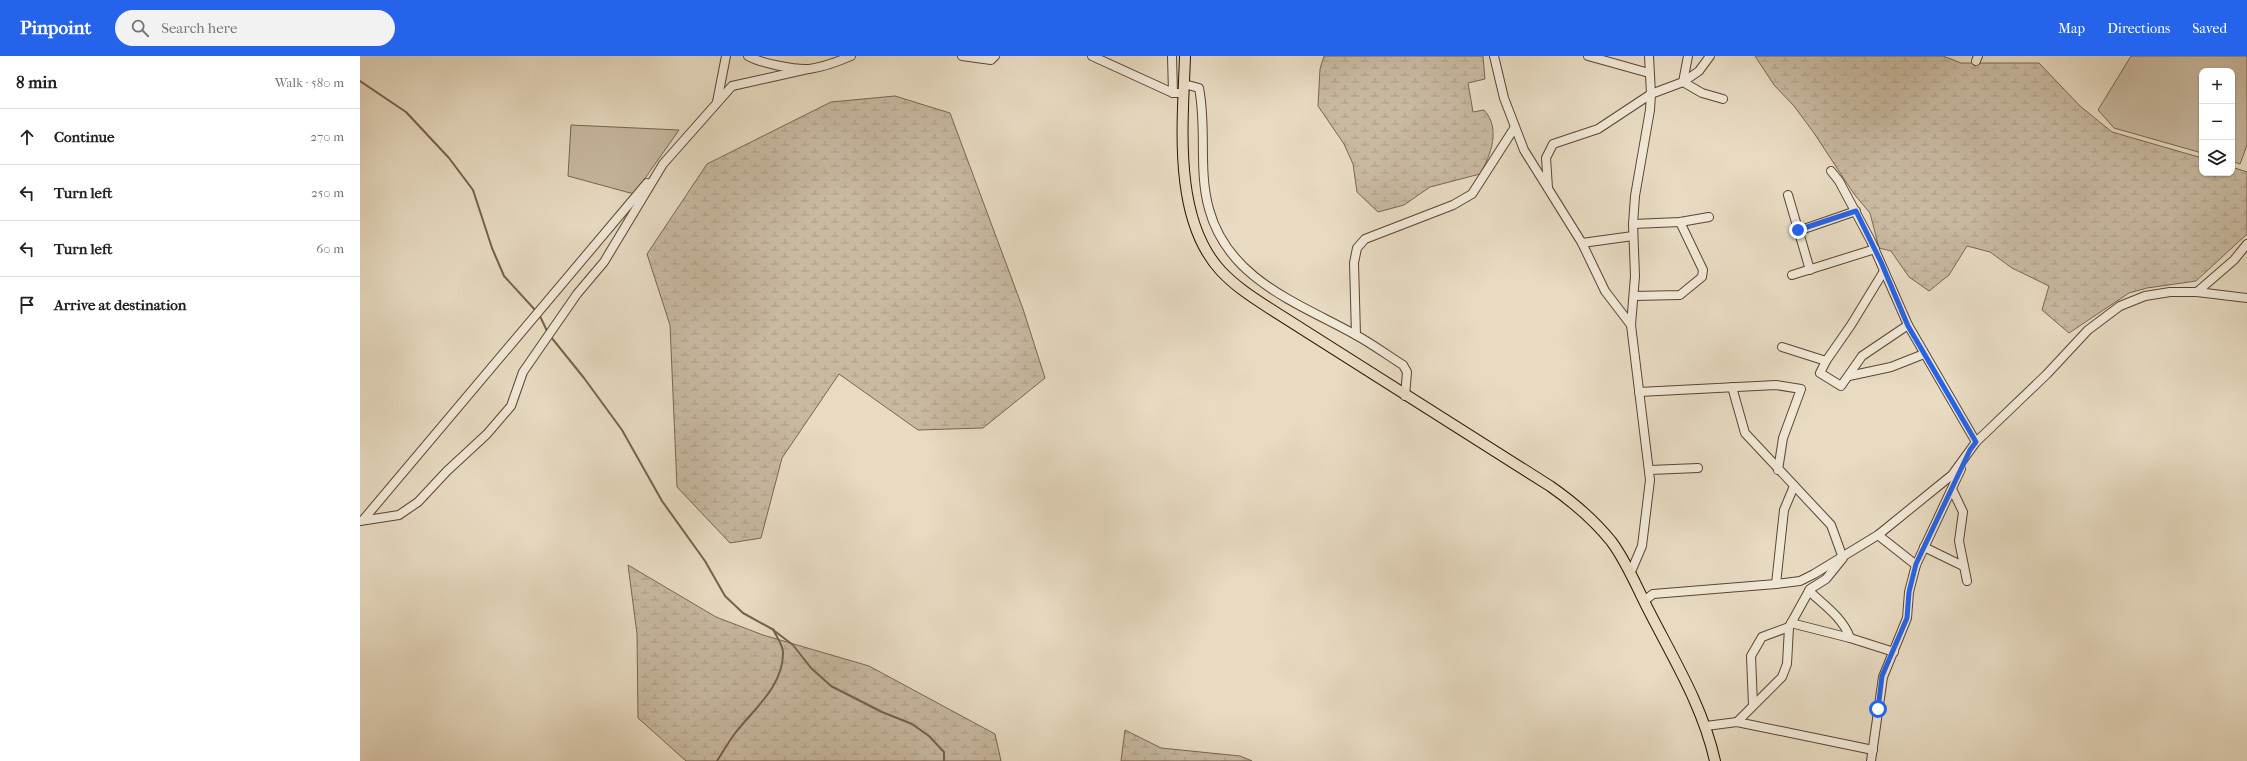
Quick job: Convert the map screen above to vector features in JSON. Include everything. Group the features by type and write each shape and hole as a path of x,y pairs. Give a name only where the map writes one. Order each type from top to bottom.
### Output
{"main road":[{"path":"1185,56 1184,88 1187,195 1199,234 1220,270 1238,287 1269,308 1564,496 1599,527 1611,542 1630,574 1706,726 1715,761"}],"street":[{"path":"717,103 726,56"},
{"path":"748,56 759,62 808,69"},
{"path":"362,521 663,164 732,86 833,64 851,56"},
{"path":"962,56 991,60 995,56"},
{"path":"1092,56 1173,93 1184,88 1199,88 1202,163 1209,209 1222,243 1245,270 1288,299 1356,335 1403,365 1407,372 1405,396"},
{"path":"1172,56 1173,93"},
{"path":"1494,56 1504,98 1524,150 1582,243 1605,291 1631,325"},
{"path":"1588,56 1649,73"},
{"path":"1630,574 1642,546 1650,470 1631,325 1636,276 1633,224 1635,196 1651,94 1649,56"},
{"path":"1683,82 1688,56"},
{"path":"1548,190 1546,158 1552,144 1598,129 1651,94 1683,82 1699,71 1710,56"},
{"path":"1683,82 1702,93 1723,99"},
{"path":"1356,335 1354,263 1357,248 1365,239 1453,205 1472,194 1515,127"},
{"path":"362,521 399,515 418,502 447,471 487,434 511,406 523,372 573,300 604,262 663,164"},
{"path":"1831,171 1856,211 1875,249 1908,326 1976,442"},
{"path":"1788,195 1810,270"},
{"path":"1798,230 1856,211"},
{"path":"1633,224 1680,222 1709,217"},
{"path":"1634,296 1680,295 1702,277 1703,270 1680,222"},
{"path":"1582,243 1633,236"},
{"path":"2197,292 2234,260 2247,244"},
{"path":"1792,276 1875,249"},
{"path":"1884,272 1851,325 1826,361 1820,373 1839,386 1843,385 1862,356 1908,326"},
{"path":"1644,601 1653,594 1800,581 1843,558 1878,535 1952,475 1976,442 2047,374 2088,330 2120,306 2145,296 2170,292 2197,292 2247,298"},
{"path":"1782,347 1826,361"},
{"path":"1849,376 1890,367 1924,354"},
{"path":"1639,392 1776,385 1801,389 1783,438 1778,470"},
{"path":"1732,387 1745,433 1831,525 1843,558"},
{"path":"1871,761 1882,676 1894,652 1907,618 1909,592 1916,564 1970,450"},
{"path":"1650,470 1698,468"},
{"path":"1776,584 1784,510 1794,486"},
{"path":"1952,489 1963,512 1959,541 1967,581"},
{"path":"1878,535 1916,564"},
{"path":"1924,547 1963,566"},
{"path":"1737,722 1782,677 1787,664 1790,625 1809,592 1826,579 1843,558"},
{"path":"1809,592 1835,615 1847,629 1850,638"},
{"path":"1753,705 1751,656 1762,637 1790,625 1850,638 1894,652"},
{"path":"1706,726 1737,722 1873,750"}],"green space":[{"path":"1324,56 1483,56 1485,79 1468,83 1473,112 1484,110 1492,125 1493,133 1491,150 1480,174 1430,187 1404,205 1378,212 1357,192 1353,164 1344,144 1318,106 1320,69"},
{"path":"1755,56 1943,56 1961,63 2039,63 2080,106 2112,132 2199,157 2199,176 2235,176 2235,168 2247,172 2247,234 2196,281 2147,288 2129,293 2069,333 2042,310 2049,286 2012,268 1990,252 1967,246 1949,275 1929,291 1909,277 1891,251 1879,248 1870,213 1854,194 1814,133 1794,106 1774,85"},
{"path":"2131,56 2247,56 2247,145 2240,164 2235,162 2235,68 2199,68 2199,152 2114,128 2098,110"},
{"path":"895,96 950,113 1023,309 1045,378 983,428 918,430 839,374 782,458 761,538 730,543 677,487 670,325 647,254 707,164 831,102"},
{"path":"571,125 679,130 634,194 568,176"},
{"path":"628,565 716,617 763,635 869,666 995,734 1001,761 686,761 638,718 637,634"},
{"path":"1125,730 1161,748 1240,756 1252,761 1121,761"}],"waterway":[{"path":"360,81 406,112 449,158 473,190 492,248 504,276 536,311"},
{"path":"539,314 547,331"},
{"path":"551,337 584,378 622,430 662,501 705,561 725,596 743,613 772,629 793,645 811,668 831,686 882,712 912,724 929,736 944,752 944,761"},
{"path":"717,761 736,732 767,696 779,675 782,664 783,649 773,629"}],"route":[{"path":"1798,230 1856,211 1881,262 1908,326 1976,442 1970,450 1916,564 1909,592 1907,618 1901,635 1882,676 1878,709"}]}
